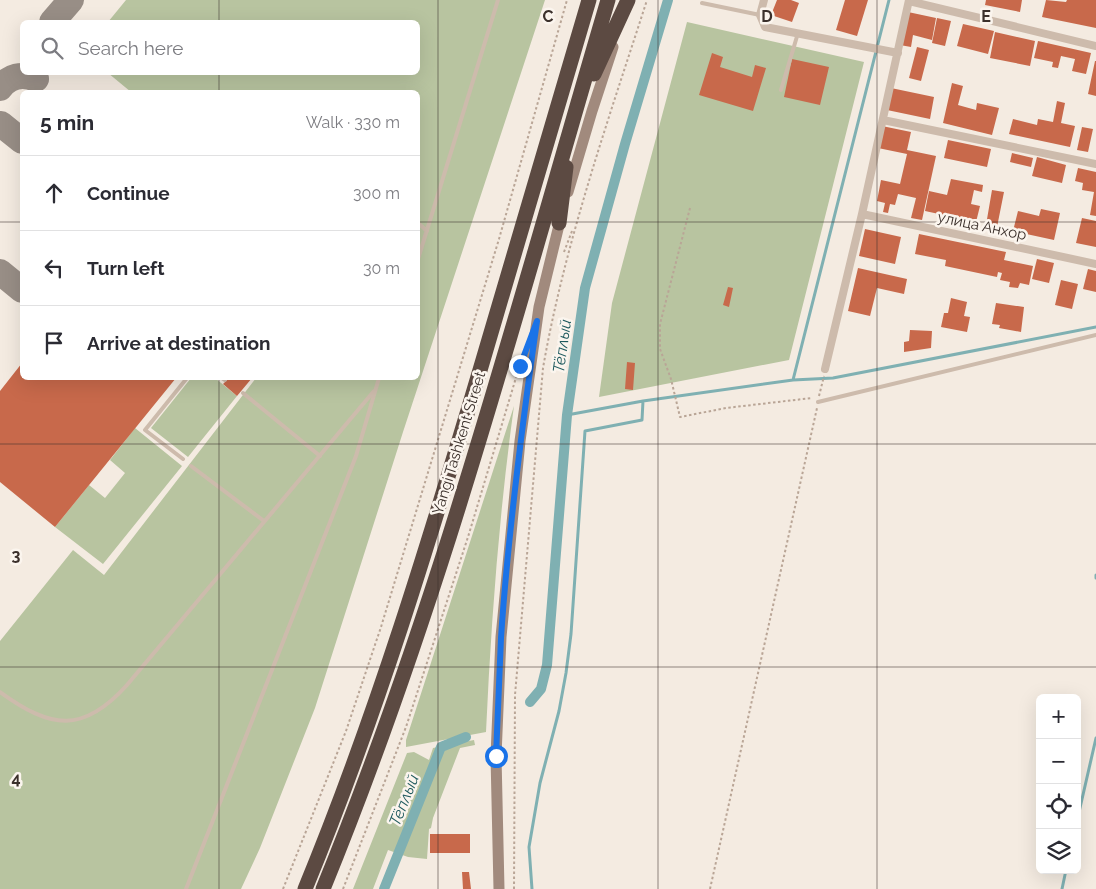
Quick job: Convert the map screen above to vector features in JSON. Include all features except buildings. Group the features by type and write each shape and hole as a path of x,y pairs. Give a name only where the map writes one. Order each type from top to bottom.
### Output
{"highway":[{"name":"Yangi Tashkent Street","path":"305,889 368,722 415,588 589,0"},
{"name":"Yangi Tashkent Street","path":"323,889 381,738 456,516 608,0"},
{"path":"559,223 571,124 628,0"}],"main road":[{"path":"499,889 496,756 501,638 520,441 539,307 559,223 592,111 628,0"}],"street":[{"path":"764,0 760,15 765,26 898,53"},
{"path":"825,368 862,214 909,0 1096,46"},
{"path":"883,120 1096,164"},
{"name":"улица Анхор","path":"862,214 1096,264"}],"lane":[{"path":"420,253 498,0"},
{"path":"702,3 760,15"},
{"path":"781,90 798,33"},
{"path":"420,225 427,231"},
{"path":"818,400 1096,335"},
{"path":"183,460 145,430 185,380"},
{"path":"186,889 356,456 378,380"},
{"path":"0,692 26,710 52,720 80,719 94,714 107,706 127,685 376,389"},
{"path":"243,393 320,456"},
{"path":"191,466 264,521"}],"path":[{"path":"284,889 346,731 381,628 499,239 567,0"},
{"path":"562,257 576,221 647,0"},
{"path":"690,208 660,324 660,349 671,380 680,417 726,408 818,400"},
{"path":"514,889 515,695 543,368 552,318 576,221"},
{"path":"342,889 419,690 520,366"},
{"path":"710,889 825,368"}],"green space":[{"path":"126,0 545,0 403,432 315,708 260,848 241,889 0,889 0,641 73,550 104,575 254,380 420,380 420,90 129,90 110,75 420,75 420,20 110,20"},
{"path":"687,22 864,62 789,360 599,397 612,303"},
{"path":"189,380 217,380 237,396 188,457 151,428"},
{"path":"514,406 496,569 486,732 406,747 406,740"},
{"path":"135,428 182,466 103,564 55,527 89,485 105,498 125,473 110,460"},
{"path":"474,740 475,745 460,748 433,818 431,828 429,829 427,859 408,857 388,850 373,889 353,889 407,753 414,752 429,760 433,748"}],"waterway":[{"name":"Тёплый","path":"530,702 541,689 547,665 567,415 585,288 668,0"},
{"path":"793,380 889,0"},
{"path":"532,889 529,847 540,783 559,711 571,634 585,431 642,420 643,401 793,380 833,378 1096,327"},
{"path":"567,415 643,401"},
{"name":"Тёплый","path":"384,889 441,747 466,737"},
{"path":"1081,804 1096,738"},
{"path":"1062,889 1065,874"}],"taxiway":[{"path":"54,20 71,0"},
{"path":"0,88 12,78 26,76 36,79 34,75"},
{"path":"1,124 20,139"},
{"path":"0,272 20,288"}],"route":[{"path":"496,756 501,638 510,539 520,441 537,321 520,366"}]}
